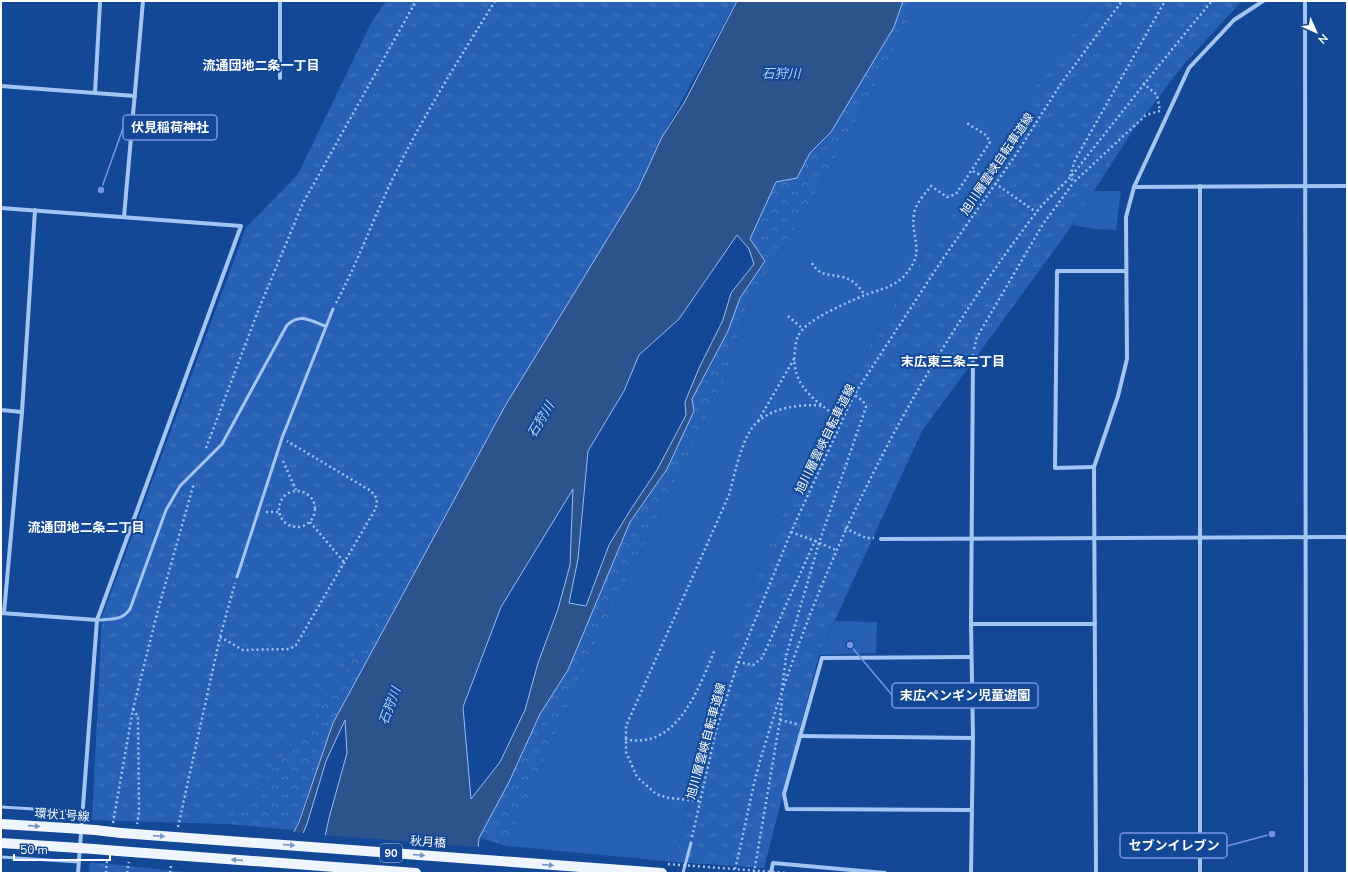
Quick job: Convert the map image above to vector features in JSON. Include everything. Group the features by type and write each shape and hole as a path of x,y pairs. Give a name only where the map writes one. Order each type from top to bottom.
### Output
{"main road":[{"name":"環状1号線","path":"1,824 121,833"},
{"name":"秋月橋","path":"121,833 662,873"},
{"name":"90","path":"1,843 416,873"}],"street":[{"path":"124,217 143,1"},
{"path":"280,1 280,78"},
{"path":"1096,873 1094,467 1118,396 1127,359 1126,217 1134,187 1168,109 1189,68 1234,20 1263,1"},
{"path":"1305,1 1306,873"},
{"path":"95,93 100,3"},
{"path":"1,86 135,96"},
{"path":"1200,186 1200,873"},
{"path":"1134,187 1347,186"},
{"path":"1,208 241,226 97,620 78,873"},
{"path":"35,210 22,412 2,613 97,620"},
{"path":"1094,467 1055,468 1057,271 1126,272"},
{"path":"971,873 973,738 971,624 973,356"},
{"path":"1,410 22,412"},
{"path":"881,539 1347,537"},
{"path":"971,624 1095,624"},
{"path":"971,656 822,658 784,794 786,809 971,810"},
{"path":"800,736 973,738"},
{"path":"771,873 773,863 885,873"}],"lane":[{"path":"237,577 278,449 325,326 333,309"},
{"path":"97,620 117,619 127,614 166,510 180,486 222,444 287,325 299,317 304,317 325,326"},
{"path":"1,807 83,812"},
{"path":"683,873 691,843"},
{"path":"1,857 79,862"}],"path":[{"path":"333,309 350,277 396,172 442,85 495,1"},
{"name":"旭川層雲峡自転車道線","path":"691,843 699,801 716,731 738,662 791,532 841,420 854,395 942,260 996,184 1060,85 1122,1"},
{"path":"1070,177 1075,160 1165,1"},
{"path":"736,869 762,753 808,621 845,528 892,435 925,376 966,311 1036,212 1070,177 1144,83 1212,1"},
{"path":"1144,83 1157,95 1160,111"},
{"path":"973,356 977,337 1043,224 1074,182 1146,115 1168,109"},
{"path":"841,420 806,392 799,382 794,372 794,359 798,336 811,322 864,296 891,286 905,276 915,261 917,240 914,214 920,201 931,186 947,197 956,194 973,171 990,142 986,135 965,122"},
{"path":"973,171 996,184 1036,212"},
{"path":"1070,177 1074,182"},
{"path":"812,262 816,270 824,275 843,277 852,282 858,286 864,296"},
{"path":"788,316 803,330"},
{"path":"699,801 669,798 656,794 637,777 626,752 626,726 729,495 749,432 758,422 794,359"},
{"path":"754,873 780,720 786,656 818,543 866,407 863,401 854,395"},
{"path":"758,422 780,410 797,405 824,406"},
{"path":"220,636 243,650 290,649 294,647 376,508 377,499 375,494 282,438"},
{"path":"278,449 296,490"},
{"path":"296,490 308,494 313,498 316,510 310,522 300,527 289,525 284,522 279,512 281,500 285,495 296,490"},
{"path":"257,512 279,512"},
{"path":"310,522 344,562"},
{"path":"845,528 866,538"},
{"path":"791,532 836,550"},
{"path":"738,662 753,665 762,658 815,542"},
{"path":"176,835 220,636 237,577"},
{"path":"625,739 638,742 649,740 663,734 676,722 700,687 715,649"},
{"path":"133,709 138,717 139,813 136,828"},
{"path":"780,720 803,725"},
{"path":"127,873 130,858"},
{"path":"106,873 107,860"},
{"path":"170,873 171,865"}],"green space":[{"path":"386,1 736,1 662,137 638,189 447,513 305,730 226,824 92,820 102,617 246,228 298,174 371,23"},
{"path":"903,1 919,1 847,140 747,308 721,390 599,636 507,846 479,838 509,782 540,714 568,670 630,522 667,469 692,399 728,331 740,298 765,261 750,239 776,182 797,178 810,153 831,132 894,27"},
{"path":"919,1 1098,1 1049,64 993,158 926,251 840,396 772,536 712,688 675,862 507,846 599,636 721,390 747,308 847,140"},
{"path":"1098,1 1242,1 1184,64 1132,132 1066,234 922,431 819,655 764,868 675,862 712,688 772,536 840,396 926,251 993,158 1049,64"},
{"path":"1094,191 1121,191 1116,230 1095,229 1072,225"},
{"path":"447,513 333,723 295,830 226,824 305,730"},
{"path":"835,621 877,622 876,653 819,655"},
{"path":"90,862 195,873 89,873"}],"water":[{"name":"石狩川","path":"737,1 903,1 894,27 831,132 810,153 797,178 776,182 750,239 765,261 740,298 728,331 692,399 694,411 667,469 630,522 568,670 540,714 509,782 479,838 476,873 317,873 329,818 347,753 345,720 326,761 307,824 286,873 273,873 299,822 333,723 505,406 638,189 662,137 684,103","holes":["737,235 749,249 754,264 731,293 723,320 699,368 685,402 686,415 657,470 609,545 586,606 569,603 578,559 588,451 624,391 639,355 679,319","573,489 570,565 558,609 538,663 525,710 500,762 471,799 463,707 501,607"]}],"pier":[{"path":"291,832 305,833 288,873 271,873"},
{"path":"323,835 480,847 478,873 315,873"}],"place":[{"name":"伏見稲荷神社","path":"101,190"},
{"name":"末広ペンギン児童遊園","path":"850,645"},
{"name":"セブンイレブン","path":"1272,834"}],"district":[{"name":"流通団地二条一丁目","path":"261,66"},
{"name":"末広東三条二丁目","path":"953,362"},
{"name":"流通団地二条二丁目","path":"86,528"}]}
